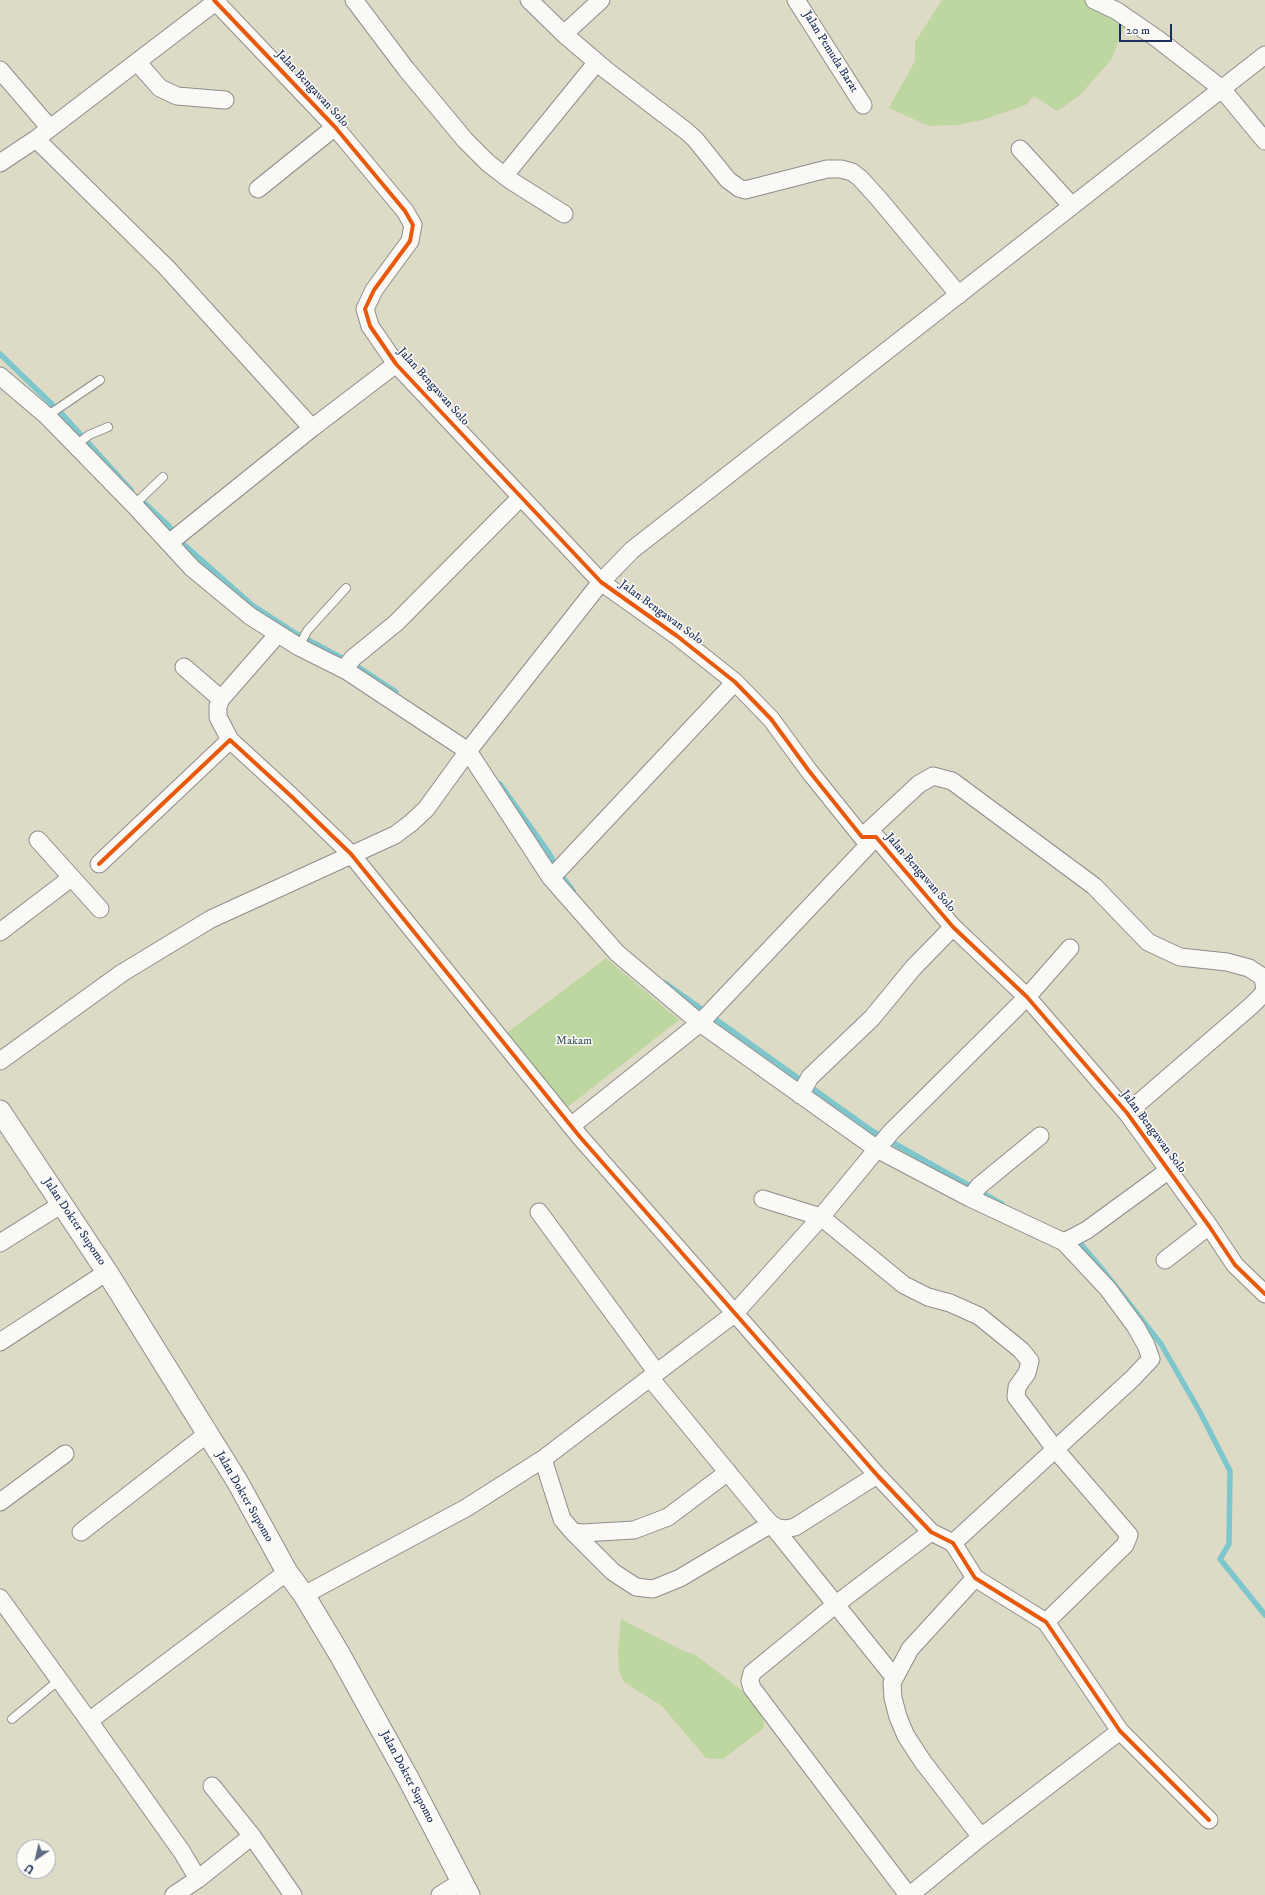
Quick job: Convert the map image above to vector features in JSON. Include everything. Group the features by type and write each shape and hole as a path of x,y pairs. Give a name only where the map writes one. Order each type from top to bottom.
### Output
{"street":[{"path":"354,0 406,69 465,140 488,163 526,192 564,214"},
{"path":"529,0 564,34 597,62 691,135 728,180 739,188 745,190 827,169 841,168 852,172 860,178 880,199 959,295"},
{"path":"564,34 601,0"},
{"name":"Jalan Pemuda Barat","path":"796,0 863,105"},
{"path":"1094,0 1117,11 1159,40 1222,89 1265,142"},
{"path":"0,163 36,139 216,1"},
{"name":"Jalan Bengawan Solo","path":"216,1 335,127 405,211 413,225 410,241 374,290 366,309 370,326 396,364 601,582 677,636 735,682 771,719 809,771 953,927 1027,997 1127,1112 1170,1170 1235,1265 1265,1294"},
{"path":"0,1061 122,973 211,919 395,835 411,823 426,810 468,751 601,582 632,550 1265,55"},
{"path":"136,62 160,88 177,96 225,100"},
{"path":"505,175 597,62"},
{"path":"0,70 49,128"},
{"path":"258,190 335,127"},
{"path":"36,139 167,268 312,428"},
{"path":"1020,149 1072,206"},
{"path":"175,538 312,428 396,364"},
{"path":"0,376 51,414 78,444 139,500 175,538 192,568 221,594 277,635 300,643 349,666 468,751 556,873 617,953 804,1087 884,1141 974,1193 1064,1242 1108,1289 1136,1327 1146,1345 1151,1359 1133,1378 953,1543"},
{"path":"349,666 396,624 521,497"},
{"path":"277,635 222,699 218,706 218,717 230,740 351,854 571,1126 734,1314 877,1475 931,1532 953,1543 975,1578 1046,1622 1120,1731 1209,1820"},
{"path":"184,667 222,699"},
{"path":"556,873 735,682"},
{"path":"99,864 230,740"},
{"path":"571,1126 706,1016 869,837 920,784 933,776 952,781 1094,886 1148,942 1180,957 1227,962 1249,968 1263,977 1265,991 1251,1006 1127,1112"},
{"path":"38,840 100,909"},
{"path":"0,932 71,878"},
{"path":"804,1087 872,1018 913,968 953,927"},
{"path":"304,1595 466,1508 543,1459 734,1314 821,1217 884,1141 1027,997 1070,948"},
{"name":"Jalan Dokter Supomo","path":"0,1111 107,1272 237,1481 287,1572 304,1595 408,1778 465,1889"},
{"path":"974,1193 1040,1136"},
{"path":"1064,1242 1087,1230 1170,1170"},
{"path":"763,1199 821,1217 904,1285 928,1298 950,1304 979,1316 1021,1350 1030,1362 1027,1373 1017,1387 1016,1397 1055,1449 1129,1535 1126,1545 1046,1622"},
{"path":"0,1243 62,1204"},
{"path":"539,1212 654,1376 728,1472 894,1677"},
{"path":"1165,1260 1209,1226"},
{"path":"0,1342 107,1272"},
{"path":"81,1532 207,1434"},
{"path":"0,1502 65,1454"},
{"path":"543,1459 562,1518 573,1532 613,1572 636,1587 653,1589 680,1578 771,1524"},
{"path":"573,1532 601,1533 634,1530 668,1517 728,1472"},
{"path":"771,1524 785,1529 795,1527 877,1475"},
{"path":"931,1532 835,1605 752,1673 750,1681 752,1688 909,1895 981,1837 1120,1731"},
{"path":"89,1721 287,1572"},
{"path":"975,1578 910,1649 892,1683 893,1698 898,1717 906,1736 923,1762 981,1837"},
{"path":"0,1598 182,1852 198,1879"},
{"path":"212,1786 252,1836 293,1895"},
{"path":"174,1895 198,1879 252,1836"},
{"path":"440,1895 465,1889"}],"lane":[{"path":"51,414 63,404 100,380"},
{"path":"78,444 89,435 108,427"},
{"path":"139,500 163,477"},
{"path":"300,643 307,631 346,588"},
{"path":"12,1719 59,1680"}],"green space":[{"path":"942,0 1091,0 1128,18 1111,60 1079,96 1057,111 1034,96 1026,105 982,120 957,125 929,126 889,108 915,61 915,42"},
{"name":"Makam","path":"606,958 679,1020 565,1109 507,1033"},
{"path":"621,1619 683,1651 694,1654 727,1679 761,1705 764,1728 723,1759 706,1758 662,1706 624,1682 619,1670 618,1650"}],"waterway":[{"path":"0,354 63,415 131,490"},
{"path":"138,497 168,525 180,541 252,605 295,633 355,665 396,692"},
{"path":"500,784 549,853 561,875 573,891"},
{"path":"665,983 872,1131 1002,1204"},
{"path":"1079,1242 1161,1344 1200,1412 1230,1471 1229,1544 1220,1559 1265,1615"}],"cycle path":[{"path":"214,0 335,127 405,211 413,225 410,241 374,290 365,309 370,326 396,364 601,582 677,636 735,682 771,719 809,771 862,837 876,837 953,927 1027,997 1127,1113 1209,1226 1235,1265 1265,1294"},
{"path":"99,864 230,740 351,854 580,1137 877,1475 931,1532 953,1543 975,1578 1046,1622 1120,1731 1209,1820"}]}
